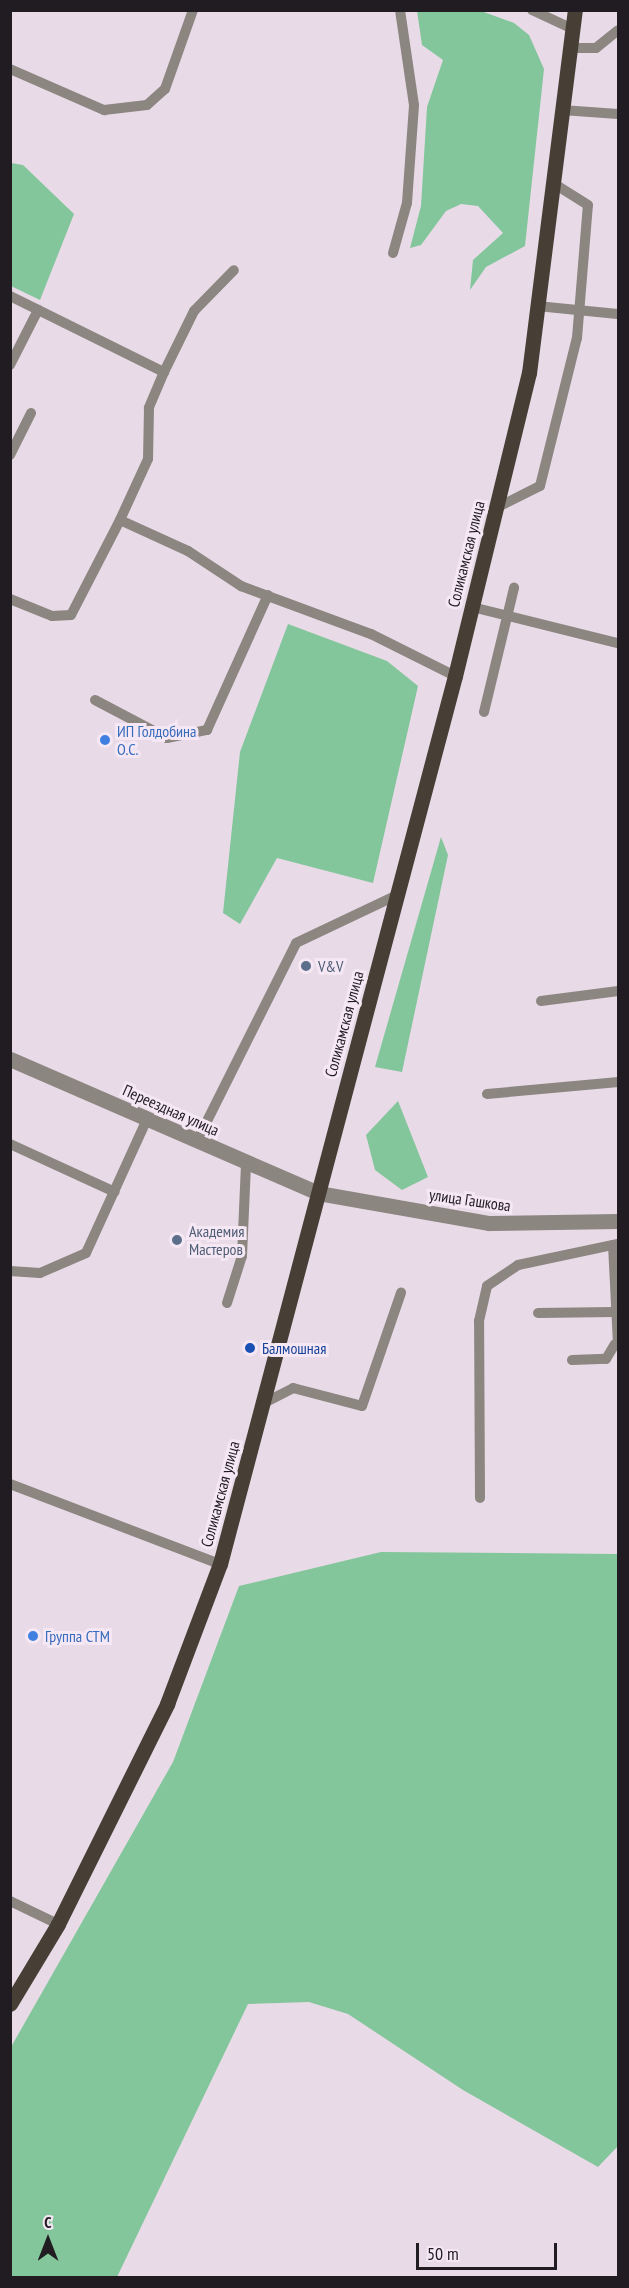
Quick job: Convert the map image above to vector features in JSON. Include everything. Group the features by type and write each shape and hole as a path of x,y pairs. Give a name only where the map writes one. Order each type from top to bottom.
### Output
{"main road":[{"name":"Соликамская улица","path":"10,2004 58,1924 167,1704 220,1564 455,676 529,373 575,10"}],"street":[{"name":"Переездная улица","path":"10,1059 318,1193"},
{"name":"улица Гашкова","path":"318,1193 489,1223 618,1221"}],"lane":[{"path":"10,69 104,110 138,108 165,89 193,10"},
{"path":"393,253 407,203 414,105 400,10"},
{"path":"532,10 573,29"},
{"path":"570,48 596,48 618,30"},
{"path":"562,110 618,114"},
{"path":"496,508 540,486 576,338 576,310 588,206 553,183"},
{"path":"10,599 52,616 71,615 120,520 148,459 148,408 164,372 194,311 234,270"},
{"path":"10,297 164,372"},
{"path":"537,306 618,314"},
{"path":"10,365 38,310"},
{"path":"10,455 31,413"},
{"path":"120,520 188,552 241,586 268,594 371,634 455,676"},
{"path":"484,712 514,588"},
{"path":"96,700 167,738 207,730 268,594"},
{"path":"472,607 618,643"},
{"path":"197,1141 297,943 397,895"},
{"path":"541,1001 618,991"},
{"path":"487,1094 618,1082"},
{"path":"10,1271 40,1273 86,1253 147,1119"},
{"path":"11,1146 115,1192"},
{"path":"227,1303 242,1256 246,1163"},
{"path":"480,1498 479,1321 487,1286 518,1265 616,1244 614,1312 616,1344 606,1359 572,1360"},
{"path":"262,1404 294,1388 362,1406 401,1293"},
{"path":"538,1313 614,1312"},
{"path":"10,1484 220,1564"},
{"path":"10,1901 58,1924"}],"green space":[{"path":"417,11 481,11 514,23 529,35 544,69 525,246 486,267 470,290 473,260 503,233 478,206 461,204 446,211 421,245 410,248 421,206 427,107 443,60 422,45"},
{"path":"11,163 23,165 74,214 40,300 11,286"},
{"path":"288,624 387,661 418,686 373,883 277,858 240,924 223,913 240,752"},
{"path":"441,837 448,855 402,1072 375,1067"},
{"path":"398,1101 428,1177 402,1190 375,1170 366,1135"},
{"path":"381,1552 618,1554 618,2146 598,2167 463,2090 348,2014 309,2002 248,2004 117,2277 11,2277 11,2047 173,1762 239,1586"}],"place":[{"name":"ИП Голдобина О.С.","path":"105,740"},
{"name":"V&V","path":"306,966"},
{"name":"Академия Мастеров","path":"177,1240"},
{"name":"Балмошная","path":"250,1348"},
{"name":"Группа СТМ","path":"33,1636"}]}
